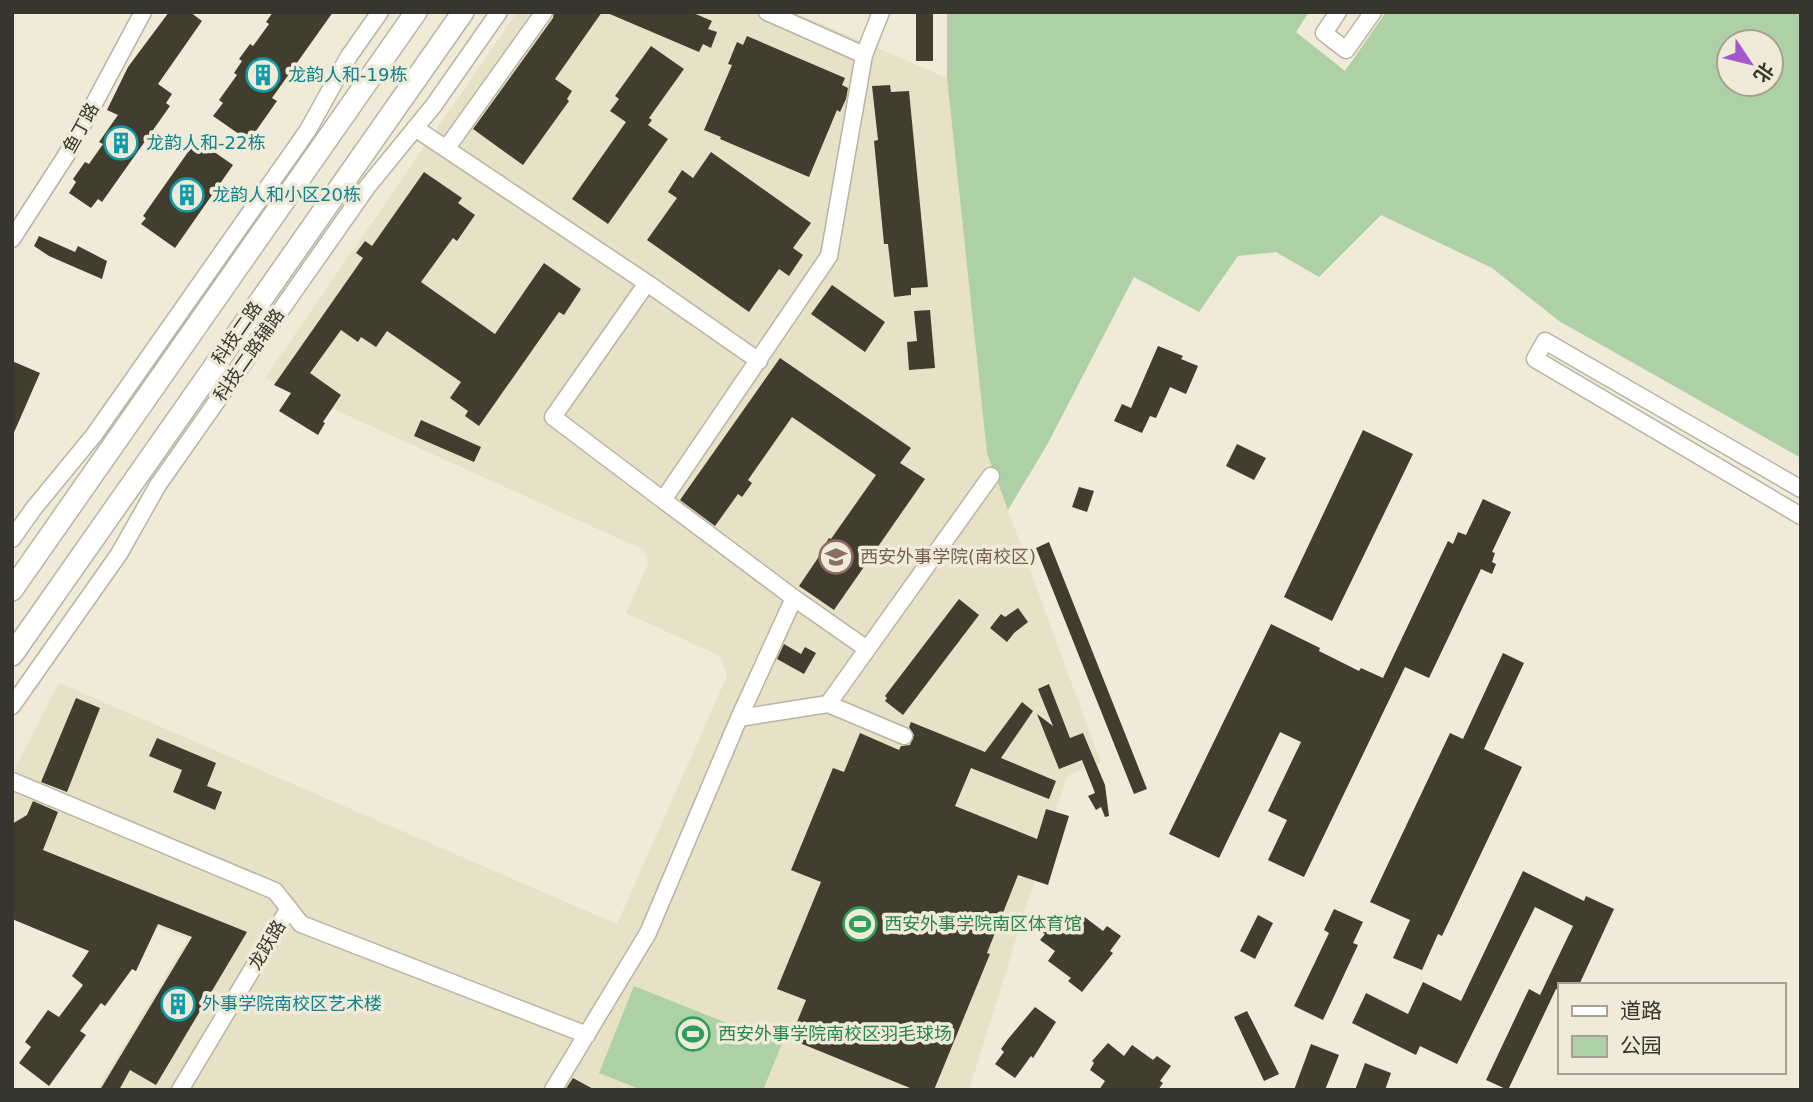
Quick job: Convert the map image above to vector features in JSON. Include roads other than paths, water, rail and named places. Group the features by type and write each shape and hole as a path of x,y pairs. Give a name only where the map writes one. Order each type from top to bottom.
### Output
{"main road":[{"path":"12,590 416,12"},
{"name":"科技二路","path":"12,655 463,12"}],"street":[{"name":"鱼丁路","path":"12,239 67,154 143,12"},
{"path":"12,539 94,435 308,130 349,56 380,12"},
{"name":"科技二路辅路","path":"12,706 119,554 158,485 368,186 434,105 499,12"},
{"path":"446,149 544,12"},
{"path":"767,12 864,55"},
{"path":"663,500 829,256 864,55 881,12"},
{"path":"1338,12 1324,33 1346,50 1373,12"},
{"path":"415,128 759,361"},
{"path":"647,283 553,417 794,598 867,649"},
{"path":"1801,489 1545,341 1535,359 1801,516"},
{"path":"828,704 991,475"},
{"path":"553,1090 648,933 739,718 794,598"},
{"path":"739,718 828,704 904,736"},
{"path":"12,781 275,891 301,924 586,1035"},
{"name":"龙跃路","path":"180,1090 289,908"}],"place":[{"name":"龙韵人和-19栋","path":"263,75"},
{"name":"龙韵人和-22栋","path":"121,143"},
{"name":"龙韵人和小区20栋","path":"187,195"},
{"name":"西安外事学院(南校区)","path":"836,557"},
{"name":"西安外事学院南区体育馆","path":"860,924"},
{"name":"外事学院南校区艺术楼","path":"178,1004"},
{"name":"西安外事学院南校区羽毛球场","path":"693,1034"}]}
